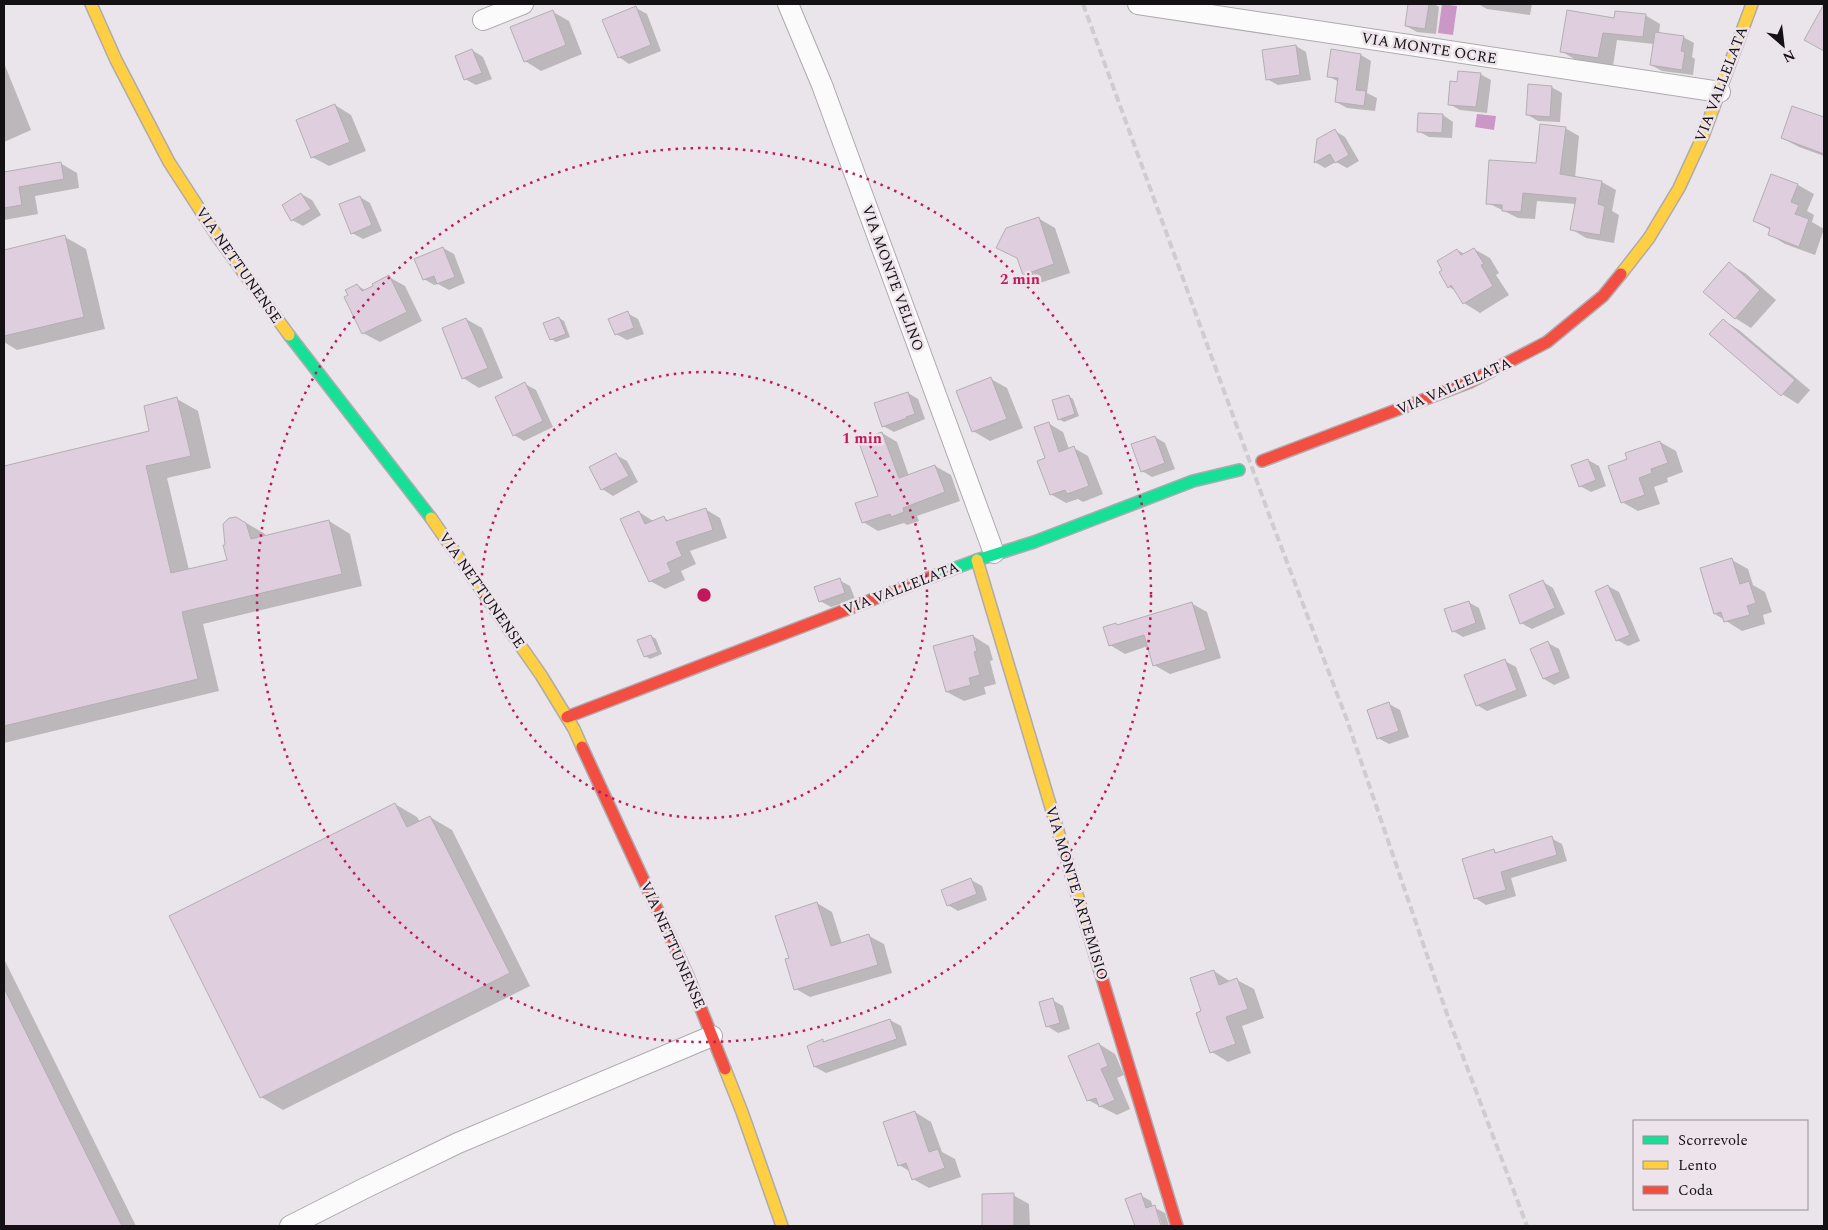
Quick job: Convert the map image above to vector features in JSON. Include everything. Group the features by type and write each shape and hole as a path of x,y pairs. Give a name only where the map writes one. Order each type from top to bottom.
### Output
{"street":[{"name":"VIA NETTUNENSE","path":"91,4 116,60 150,126 170,162 217,236 267,306 442,532 541,675 567,716 587,755 677,952 751,1137 782,1226"},
{"path":"483,20 523,4"},
{"name":"VIA MONTE VELINO","path":"788,4 822,85 985,556"},
{"name":"VIA MONTE OCRE","path":"1138,4 1720,92"},
{"name":"VIA VALLELATA","path":"1262,461 1470,382 1547,342 1602,296 1650,238 1679,188 1704,136 1707,123 1752,4"},
{"name":"VIA VALLELATA","path":"567,716 985,556 1034,542 1193,481 1239,470"},
{"name":"VIA MONTE ARTEMISIO","path":"985,556 1177,1226"},
{"path":"290,1226 458,1143 712,1036"}],"shaded area":[{"path":"1442,4 1457,6 1453,35 1438,33"},
{"path":"1477,114 1496,116 1494,130 1475,127"}],"building":[{"path":"1408,4 1429,4 1425,29 1405,26"},
{"path":"1824,4 1824,51 1804,40"},
{"path":"636,6 651,45 618,58 602,20"},
{"path":"553,10 566,45 524,62 510,27"},
{"path":"1567,10 1614,18 1615,11 1646,14 1643,37 1603,33 1598,58 1560,52"},
{"path":"1655,32 1684,36 1681,51 1685,52 1682,70 1650,65"},
{"path":"1296,45 1300,75 1266,80 1262,50"},
{"path":"472,49 482,73 464,80 455,56"},
{"path":"1331,49 1361,54 1356,90 1366,91 1364,106 1335,102 1338,78 1327,77"},
{"path":"1458,71 1481,73 1476,107 1448,105 1450,81 1457,82"},
{"path":"1528,84 1552,86 1550,117 1526,115"},
{"path":"335,104 350,142 311,158 296,120"},
{"path":"1792,106 1824,117 1824,154 1781,138"},
{"path":"1418,113 1443,114 1442,133 1417,132"},
{"path":"1540,124 1566,127 1560,174 1602,181 1598,204 1605,206 1600,235 1570,230 1576,198 1523,193 1521,212 1502,211 1502,205 1486,204 1489,160 1536,163"},
{"path":"1335,129 1349,155 1335,163 1330,154 1314,163 1317,139"},
{"path":"61,162 64,179 19,187 22,205 4,208 4,172"},
{"path":"1771,174 1798,184 1791,202 1799,205 1795,214 1809,219 1799,247 1768,235 1770,228 1753,221"},
{"path":"301,193 311,209 291,221 282,205"},
{"path":"360,196 372,225 351,234 339,204"},
{"path":"1039,217 1054,264 1023,275 1017,258 996,248 1006,228"},
{"path":"65,235 84,317 4,336 4,250"},
{"path":"443,247 455,277 437,284 434,276 423,280 414,259"},
{"path":"1474,248 1484,264 1481,265 1493,286 1463,304 1451,285 1448,288 1439,272 1442,270 1437,261 1457,249 1461,255"},
{"path":"1729,262 1760,290 1735,319 1703,292"},
{"path":"389,275 407,312 362,334 344,297 348,295 345,290 357,284 362,291"},
{"path":"628,311 634,328 615,335 608,319"},
{"path":"559,317 566,334 550,340 543,323"},
{"path":"466,318 488,368 462,379 442,328"},
{"path":"1723,319 1795,380 1781,396 1709,334"},
{"path":"991,377 1007,419 972,432 956,391"},
{"path":"525,382 543,421 513,436 495,397"},
{"path":"908,392 915,414 882,427 874,403"},
{"path":"1069,395 1075,414 1058,420 1052,400"},
{"path":"177,397 191,456 146,466 171,573 227,560 223,545 225,545 223,524 229,518 236,517 246,523 251,539 329,520 342,574 182,612 198,679 4,726 4,466 149,431 144,406"},
{"path":"1049,422 1059,452 1074,446 1089,486 1067,494 1065,490 1050,495 1037,461 1045,458 1034,427"},
{"path":"882,432 899,478 935,465 945,492 903,508 904,512 891,517 890,514 862,523 855,503 878,496 858,440"},
{"path":"1155,436 1165,463 1141,472 1131,444"},
{"path":"1660,441 1668,463 1651,469 1652,473 1639,478 1645,495 1621,503 1608,466 1627,459 1625,453"},
{"path":"616,453 629,476 601,490 589,467"},
{"path":"1588,459 1596,480 1579,487 1571,465"},
{"path":"706,508 713,530 676,542 682,556 667,563 671,572 649,582 620,519 639,511 645,524 664,516 666,521"},
{"path":"1732,558 1740,584 1749,581 1756,603 1747,606 1750,615 1724,622 1721,612 1714,614 1700,568"},
{"path":"840,578 845,593 819,602 814,587"},
{"path":"1543,580 1555,608 1520,624 1509,595"},
{"path":"1608,585 1630,635 1616,641 1595,591"},
{"path":"1469,601 1476,623 1452,632 1444,609"},
{"path":"1192,602 1206,650 1153,666 1144,635 1109,646 1103,627 1116,623 1117,625"},
{"path":"651,635 658,652 644,657 637,640"},
{"path":"973,635 977,651 974,652 980,675 969,678 971,685 946,692 933,646"},
{"path":"1548,641 1560,672 1543,679 1530,649"},
{"path":"1505,659 1517,690 1476,706 1464,675"},
{"path":"1389,702 1399,731 1377,739 1367,710"},
{"path":"395,803 407,827 430,816 510,973 260,1098 169,916"},
{"path":"1552,836 1557,855 1501,872 1506,890 1474,899 1462,859 1494,849 1495,853"},
{"path":"971,878 977,894 947,906 941,890"},
{"path":"817,902 831,946 869,934 878,965 794,990 785,959 789,958 775,916"},
{"path":"1214,970 1219,985 1237,978 1248,1009 1226,1017 1236,1044 1210,1053 1196,1013 1201,1011 1190,978"},
{"path":"4,988 122,1226 4,1226"},
{"path":"1053,998 1060,1023 1046,1027 1039,1002"},
{"path":"890,1019 897,1039 814,1067 807,1046 823,1039 823,1042"},
{"path":"1099,1043 1108,1066 1101,1069 1115,1100 1099,1107 1096,1098 1087,1101 1068,1056"},
{"path":"915,1111 929,1152 938,1149 945,1168 912,1180 906,1163 898,1166 883,1122"},
{"path":"1014,1193 1014,1226 982,1226 982,1194"},
{"path":"1141,1193 1146,1208 1155,1205 1161,1226 1135,1226 1125,1199"}],"railway":[{"path":"1083,4 1271,520 1347,720 1448,1017 1527,1226"}],"traffic: fast":[{"path":"289,335 431,518"},
{"path":"931,577 1034,542 1193,481 1239,470"}],"traffic: slow":[{"path":"91,4 116,60 169,162 217,236 289,335"},
{"path":"1621,274 1649,238 1679,188 1703,136 1752,4"},
{"path":"431,518 541,675 574,729 582,747"},
{"path":"977,560 1096,958"},
{"path":"725,1069 782,1226"}],"traffic: jam":[{"path":"1262,461 1470,382 1547,342 1603,296 1621,274"},
{"path":"567,717 931,577"},
{"path":"582,747 688,976 725,1069"},
{"path":"1096,958 1177,1226"}]}
